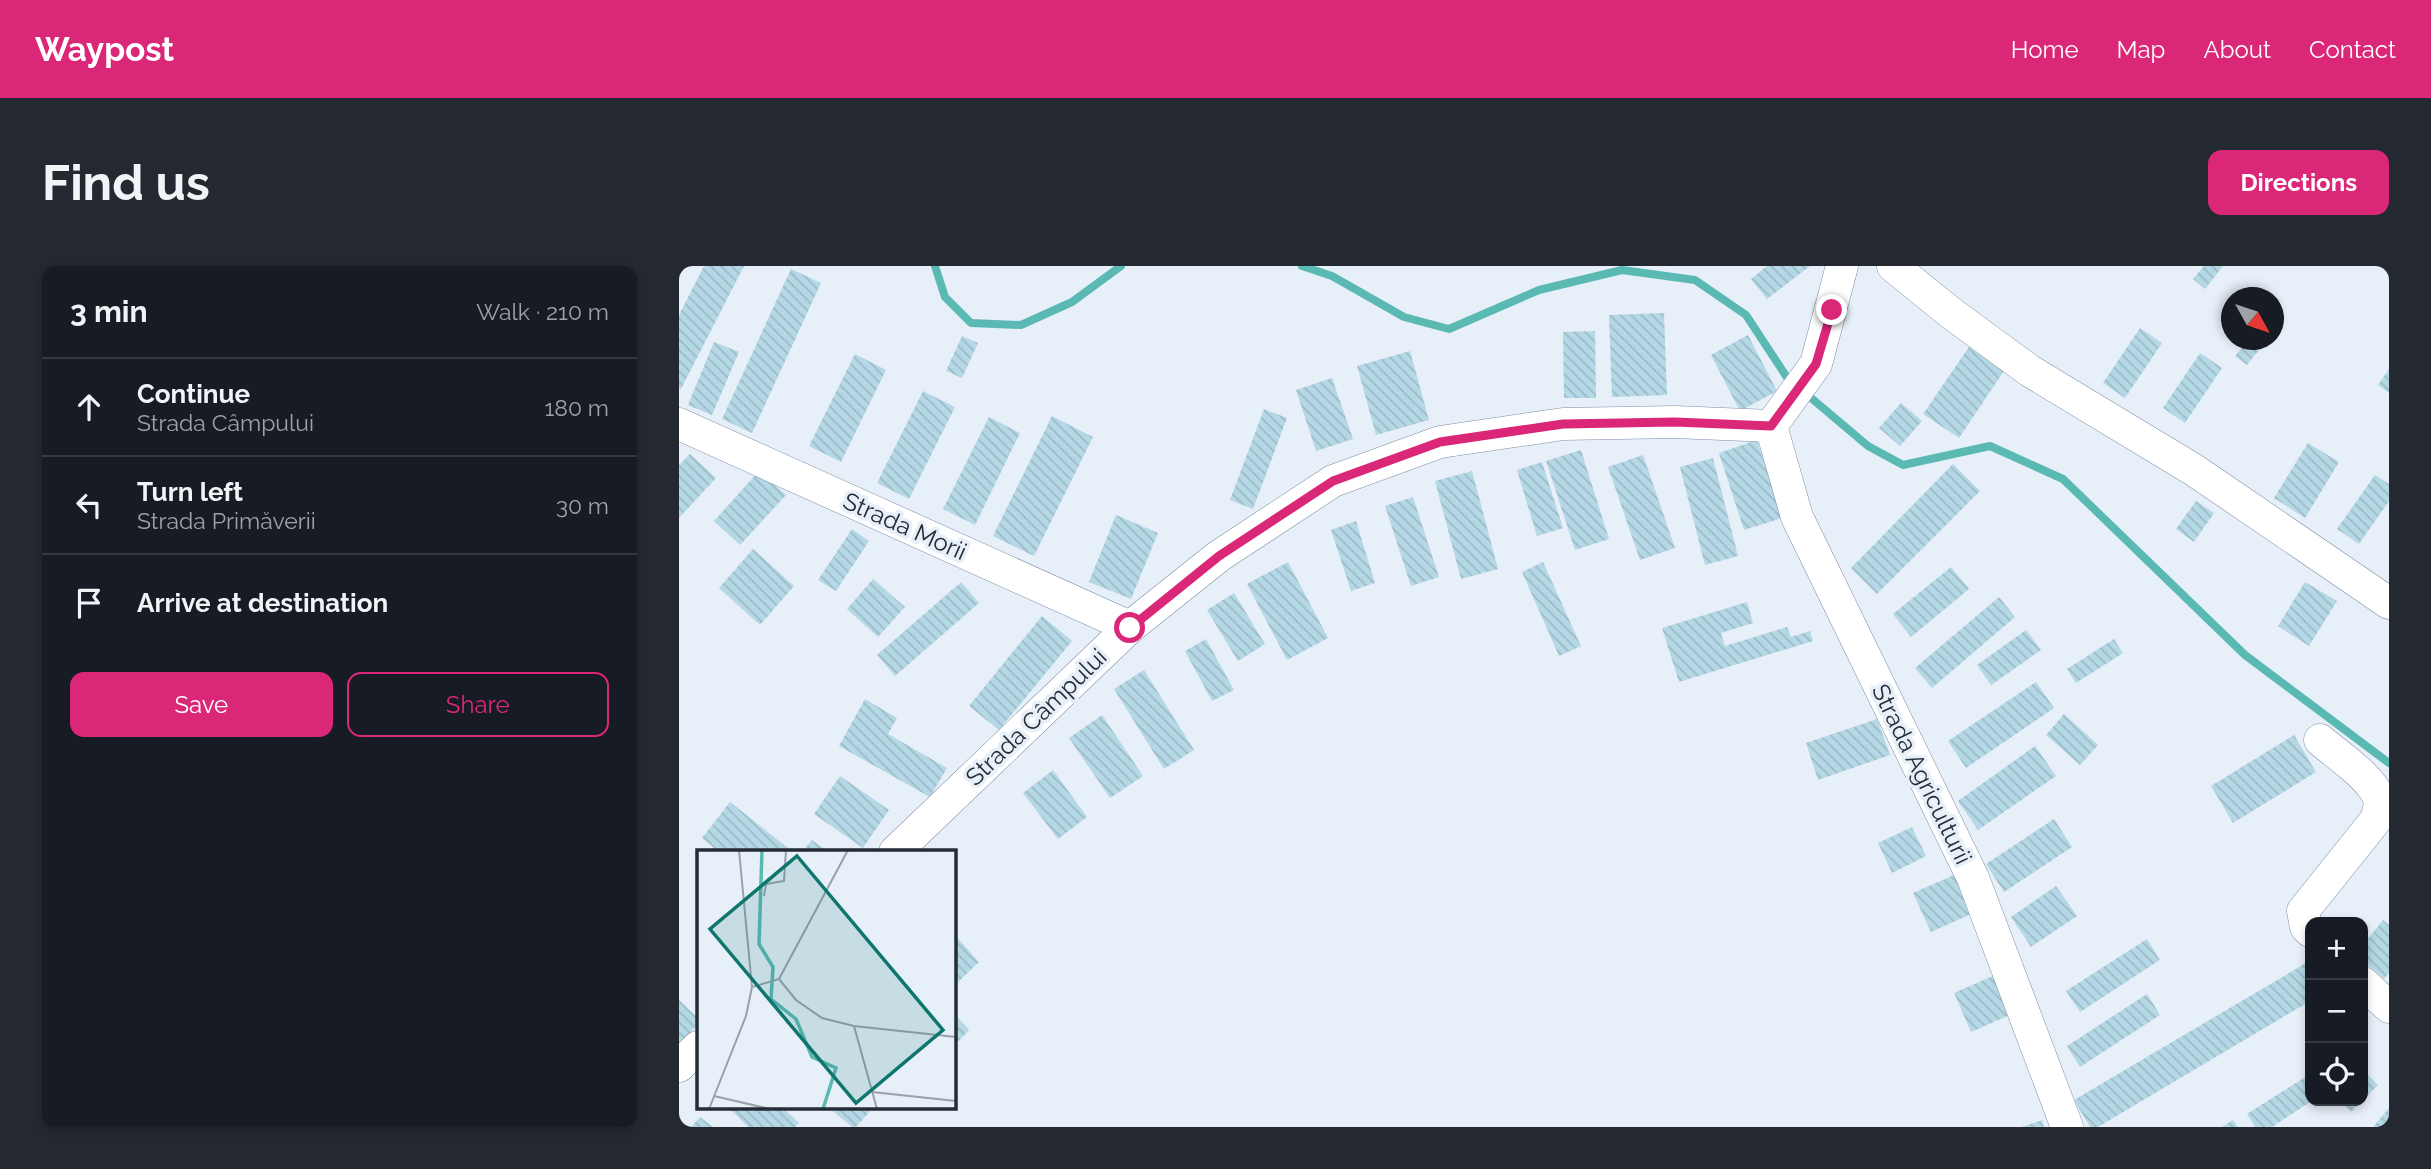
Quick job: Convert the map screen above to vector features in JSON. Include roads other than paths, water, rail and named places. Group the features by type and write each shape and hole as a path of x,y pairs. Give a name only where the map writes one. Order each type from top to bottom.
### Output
{"street":[{"path":"1779,414 1816,364 1842,266"},
{"path":"1893,266 1951,313 2030,370 2194,470 2389,603"},
{"name":"Strada Câmpului","path":"897,850 1130,628 1219,556 1333,481 1440,442 1563,424 1675,422 1779,414"},
{"name":"Strada Agriculturii","path":"1779,414 1797,517 1973,878 2067,1127"},
{"name":"Strada Morii","path":"679,424 1130,628"},
{"path":"2305,922 2303,911 2375,821 2380,806 2378,795 2369,783 2319,740"},
{"path":"2368,988 2389,1007"},
{"path":"679,1066 697,1048"}],"waterway":[{"path":"935,266 945,297 971,323 1021,325 1072,302 1121,266"},
{"path":"1302,266 1332,276 1404,317 1449,329 1539,290 1622,270 1695,280 1746,315 1794,384"},
{"path":"1804,392 1868,446 1903,465 1990,446 2063,479 2245,655 2389,763"}]}
